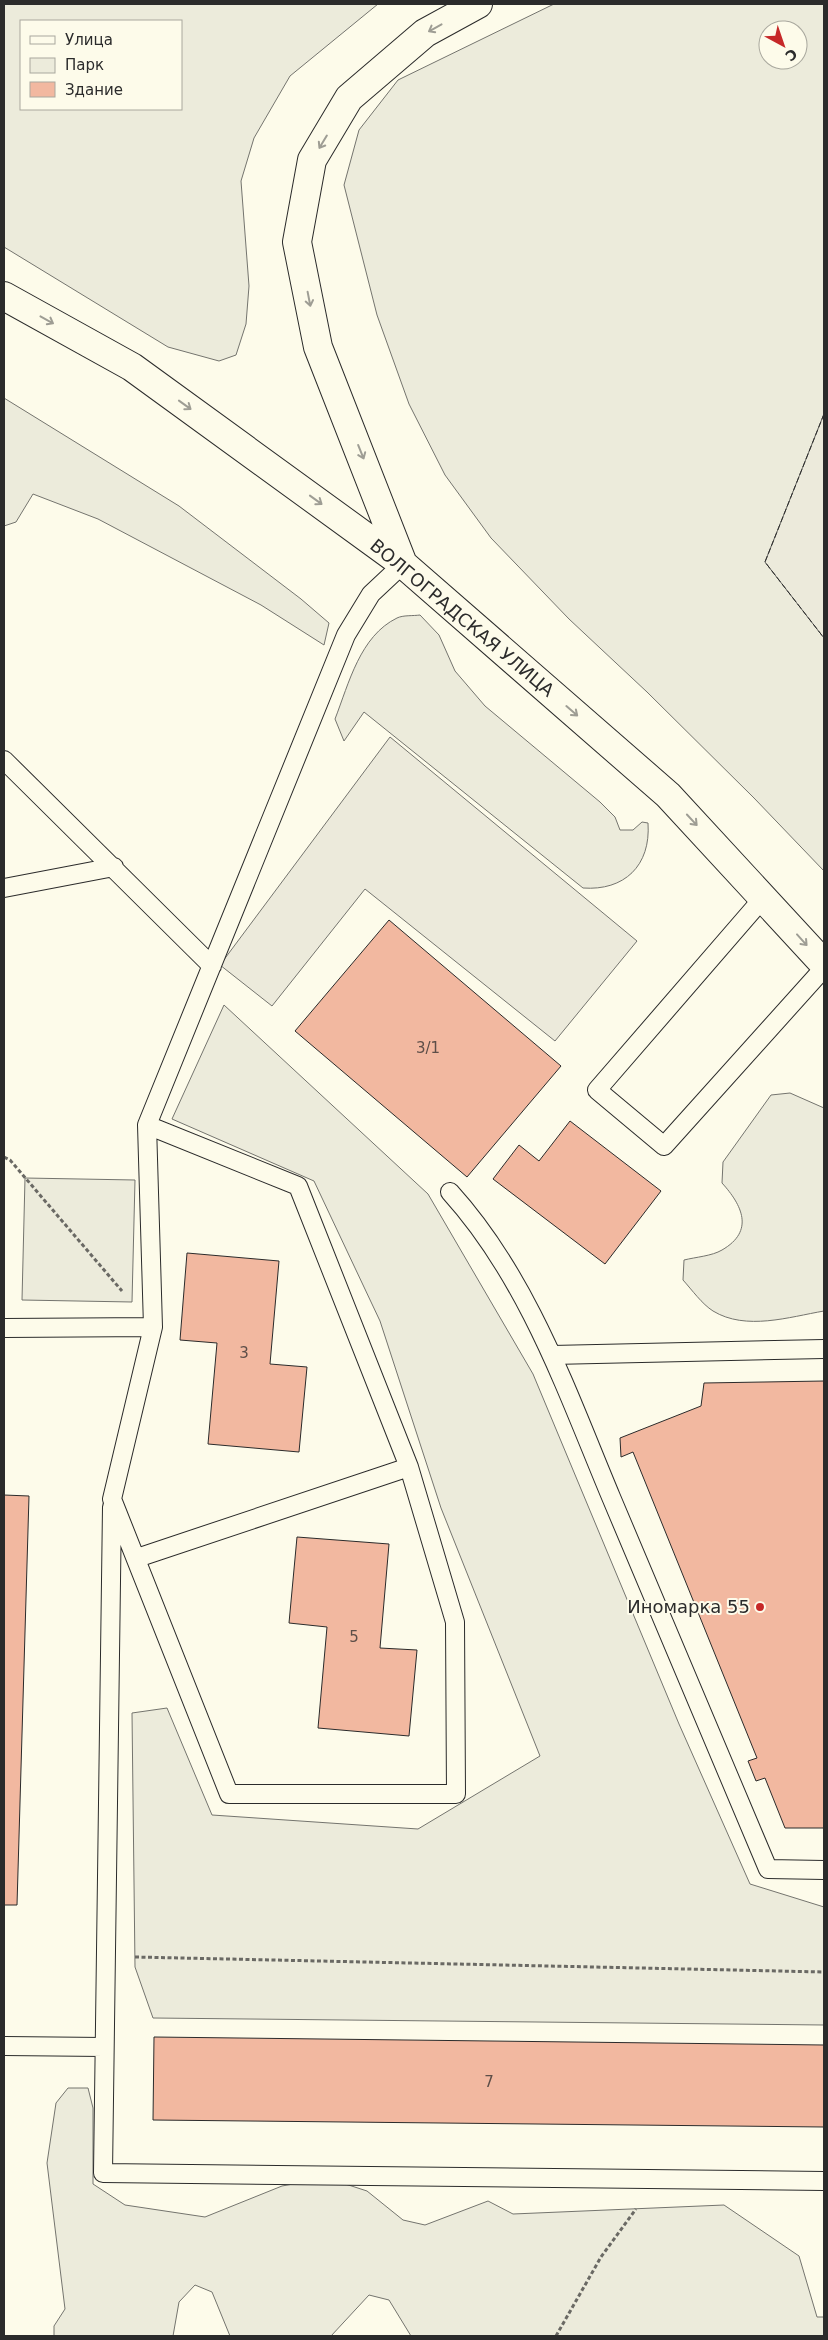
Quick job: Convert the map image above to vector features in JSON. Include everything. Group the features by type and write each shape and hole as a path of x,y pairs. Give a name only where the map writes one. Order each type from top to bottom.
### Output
{"main road":[{"path":"403,564 318,347 297,242 312,160 349,98 425,33 478,4"},
{"name":"ВОЛГОГРАДСКАЯ УЛИЦА","path":"4,296 132,367 403,564 668,795 764,898 824,966"}],"lane":[{"path":"403,564 371,594 346,635 147,1125 153,1327 112,1499 103,2173 824,2181"},
{"path":"4,760 212,966"},
{"path":"4,888 114,867"},
{"path":"764,898 597,1090 664,1146 824,966"},
{"path":"112,1499 229,1794 456,1794 455,1622 409,1468 298,1186 147,1125"},
{"path":"450,1192 464,1207 505,1264 552,1355 768,1869 824,1870"},
{"path":"4,1328 153,1327"},
{"path":"552,1355 824,1349"},
{"path":"137,1558 409,1468"},
{"path":"4,2046 104,2047"}],"path":[{"path":"4,1157 10,1160 153,1327"},
{"path":"106,1956 824,1972"},
{"path":"556,2336 601,2258 658,2179"}],"green space":[{"path":"4,4 378,4 290,76 254,138 241,181 249,286 246,324 236,355 219,361 168,347 4,247"},
{"path":"554,4 824,4 824,414 765,562 824,638 824,871 754,798 647,692 569,619 491,538 445,475 409,404 377,315 344,185 359,130 398,80"},
{"path":"4,398 179,506 301,599 329,623 324,645 261,605 98,519 33,494 16,522 4,526"},
{"path":"420,615 439,635 455,671 485,706 600,802 615,817 620,830 633,830 642,822 648,823 648,838 645,852 640,863 632,873 611,885 598,888 583,888 364,712 344,741 335,719 351,676 365,648 384,626 397,618"},
{"path":"224,1005 428,1194 533,1374 679,1724 750,1884 824,1907 824,2025 153,2018 135,1967 132,1713 167,1708 212,1815 418,1829 540,1756 441,1508 380,1321 314,1181 172,1119"},
{"path":"790,1093 824,1108 824,1311 768,1321 739,1320 726,1317 709,1308 683,1280 684,1260 718,1252 732,1243 739,1235 742,1218 735,1200 722,1183 723,1162 771,1095"},
{"path":"25,1178 135,1180 132,1302 22,1300"},
{"path":"68,2088 88,2088 93,2108 93,2184 125,2205 205,2217 282,2186 327,2178 367,2191 403,2220 425,2225 488,2201 513,2214 724,2205 799,2256 817,2317 824,2317 824,2336 411,2336 389,2300 369,2295 331,2336 230,2336 212,2292 195,2285 179,2302 173,2336 54,2336 54,2326 65,2309 47,2163 56,2103"}],"shaded area":[{"path":"824,414 824,638 765,562"},
{"path":"390,737 637,941 555,1041 365,889 272,1006 220,965"}],"building":[{"path":"389,920 561,1066 467,1177 295,1031"},
{"path":"570,1121 661,1191 605,1264 493,1179 519,1145 539,1161"},
{"path":"187,1253 279,1261 270,1364 307,1367 299,1452 208,1444 217,1343 180,1340"},
{"name":"Иномарка 55","path":"824,1381 824,1828 785,1828 765,1778 756,1781 748,1761 757,1758 633,1452 621,1457 620,1438 701,1406 704,1383"},
{"path":"4,1495 29,1496 17,1905 4,1905"},
{"path":"297,1537 389,1544 380,1648 417,1650 409,1736 318,1728 327,1627 289,1623"},
{"path":"154,2037 824,2045 824,2127 153,2120"}],"fence":[{"path":"824,414 765,562 824,638"}],"place":[{"name":"Иномарка 55","path":"760,1607"}]}
